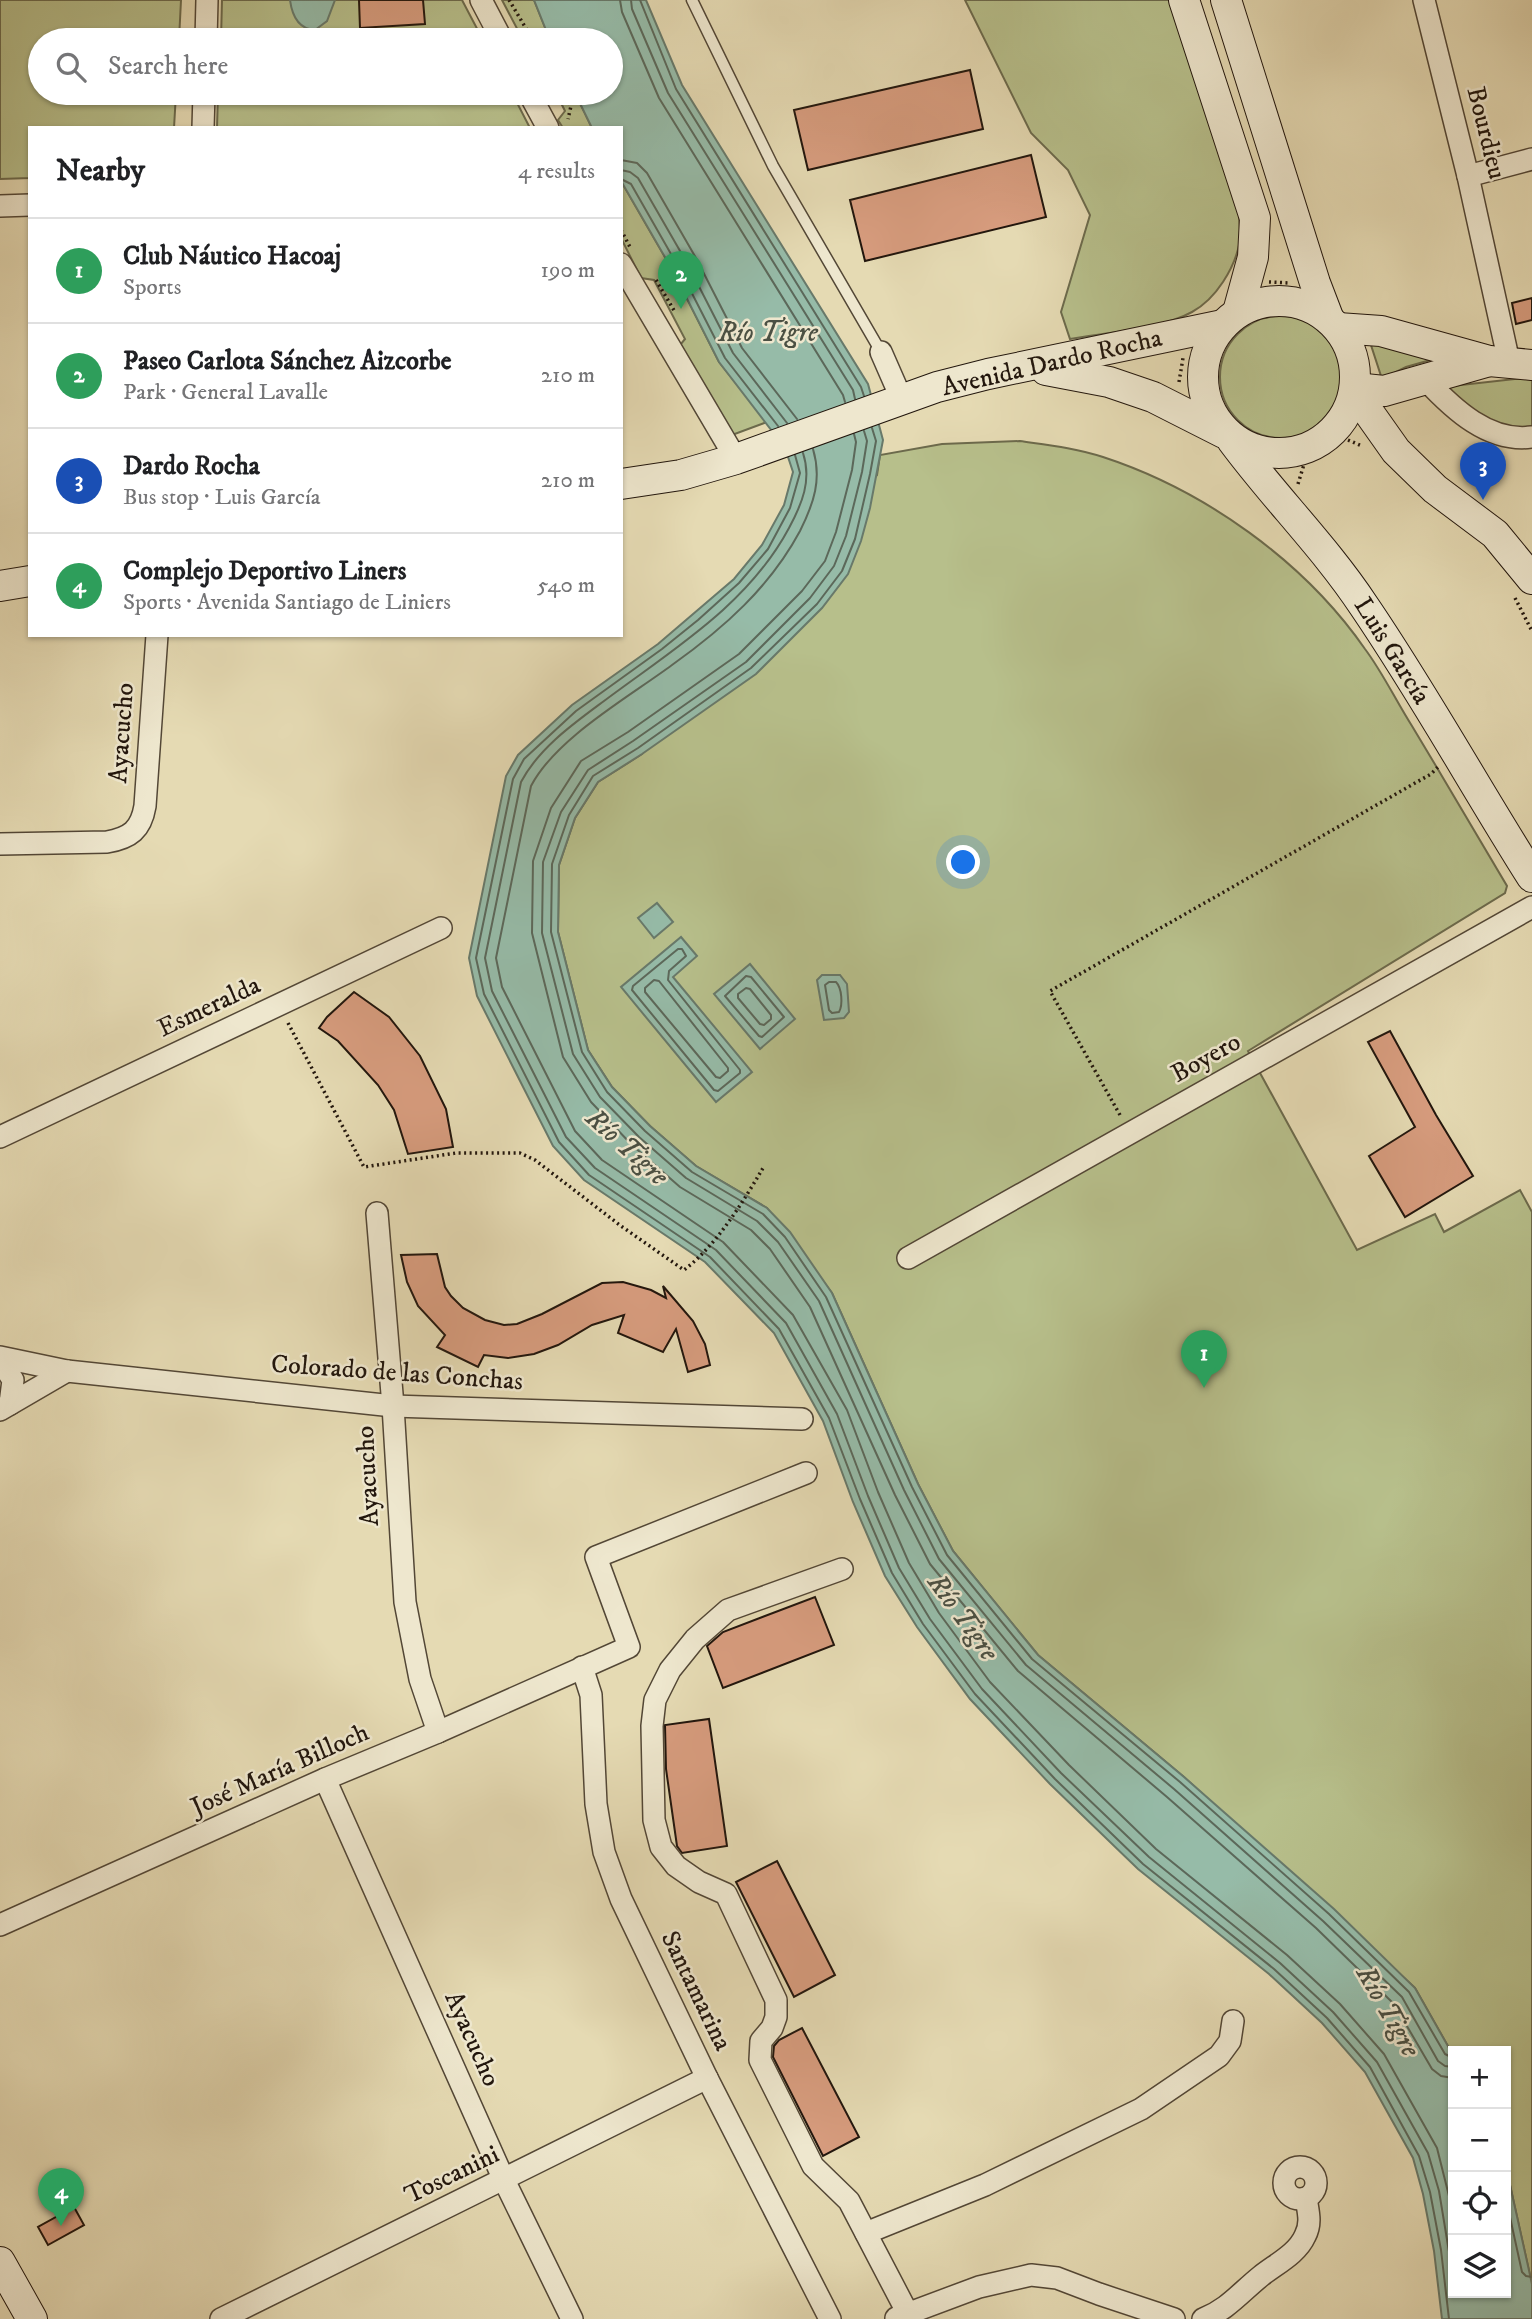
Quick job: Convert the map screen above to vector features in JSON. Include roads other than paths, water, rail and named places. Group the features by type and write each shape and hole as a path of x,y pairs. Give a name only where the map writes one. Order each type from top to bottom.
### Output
{"main road":[{"path":"1184,0 1255,218 1253,257 1231,318 1212,341 1205,358 1205,396 1212,414 1228,436 1252,449 1288,453 1321,440 1346,414 1355,391 1354,363 1348,344 1333,322 1315,283 1226,0"},
{"path":"1231,318 1270,301 1287,301 1303,304 1333,322 1510,362"},
{"name":"Avenida Dardo Rocha","path":"623,484 681,475 736,459 892,403 988,374 1231,318"},
{"path":"1355,391 1384,391 1510,362"},
{"name":"Luis García","path":"1025,367 1072,373 1109,382 1153,397 1228,436 1364,606 1532,877"},
{"path":"1355,391 1396,451 1435,489 1495,534 1532,579"},
{"path":"0,586 28,581"},
{"path":"4,2279 33,2317"}],"street":[{"path":"206,28 207,0"},
{"path":"481,0 496,28"},
{"name":"Bourdieu","path":"1424,0 1468,176 1510,362"},
{"path":"203,126 204,105"},
{"path":"539,105 556,126"},
{"path":"1468,176 1532,159"},
{"path":"0,206 28,205"},
{"path":"623,267 736,459"},
{"path":"881,352 892,403"},
{"path":"1426,380 1447,402 1484,428 1505,436 1532,437"},
{"name":"Ayacucho","path":"0,844 107,842 122,839 135,832 142,821 145,806 157,637"},
{"name":"Boyero","path":"908,1258 1532,907"},
{"name":"Esmeralda","path":"0,1137 441,929"},
{"name":"Ayacucho","path":"377,1213 393,1406 405,1602 420,1679 438,1732"},
{"path":"0,1358 13,1380 5,1407"},
{"name":"Colorado de las Conchas","path":"0,1358 67,1371 393,1406 802,1419"},
{"path":"5,1407 67,1371"},
{"name":"José María Billoch","path":"0,1925 325,1779 629,1647 596,1557 806,1473"},
{"path":"842,1569 728,1610 695,1639 670,1670 655,1700 652,1726 654,1820 661,1847 676,1866 699,1882 726,1894 776,2000 776,2017 772,2028 761,2041 760,2060 813,2166 849,2201 866,2233 901,2316 979,2287 1031,2275 1057,2278 1174,2319"},
{"name":"Santamarina","path":"582,1667 591,1695 596,1804 604,1852 621,1899 707,2078 830,2319"},
{"name":"Ayacucho","path":"325,1779 504,2180 572,2319"},
{"path":"866,2233 985,2185 1140,2109 1219,2056 1230,2041 1233,2021"},
{"name":"Toscanini","path":"221,2319 707,2078"},
{"path":"1203,2319 1216,2314 1236,2300 1259,2277 1296,2249 1305,2237 1310,2222 1306,2198"}],"lane":[{"path":"692,0 773,166 881,352"}],"water":[{"path":"290,0 335,0 327,21 318,28 304,27 292,11"},
{"name":"Río Tigre","path":"534,0 646,0 682,85 868,384 883,440 861,541 848,574 822,608 756,674 598,782 575,818 559,865 558,932 588,1050 612,1087 650,1126 696,1166 767,1208 790,1232 832,1293 918,1484 953,1551 1038,1655 1184,1777 1334,1909 1415,1988 1448,2046 1448,2298 1511,2298 1511,2190 1532,2284 1532,2319 1442,2319 1434,2251 1413,2158 1365,2072 1322,2023 1269,1974 1138,1869 1050,1784 970,1699 917,1627 885,1576 853,1502 823,1421 774,1333 705,1262 584,1180 553,1146 477,996 469,958 506,776 518,755 572,705 658,644 734,579 762,545 784,505 793,472 785,448 719,362 673,271 623,184 623,126 591,126 581,105 623,105 623,28 545,28"},
{"path":"657,903 673,922 654,938 638,918"},
{"path":"681,937 697,956 673,977 752,1072 716,1102 621,987"},
{"path":"750,964 795,1019 760,1049 714,994"},
{"path":"822,975 840,975 847,984 849,1012 844,1018 824,1020 817,980"}],"place":[{"name":"Paseo Carlota Sánchez Aizcorbe","path":"681,309"},
{"name":"Dardo Rocha","path":"1483,500"},
{"name":"Club Náutico Hacoaj","path":"1204,1388"},
{"name":"Complejo Deportivo Liners","path":"61,2226"}]}
